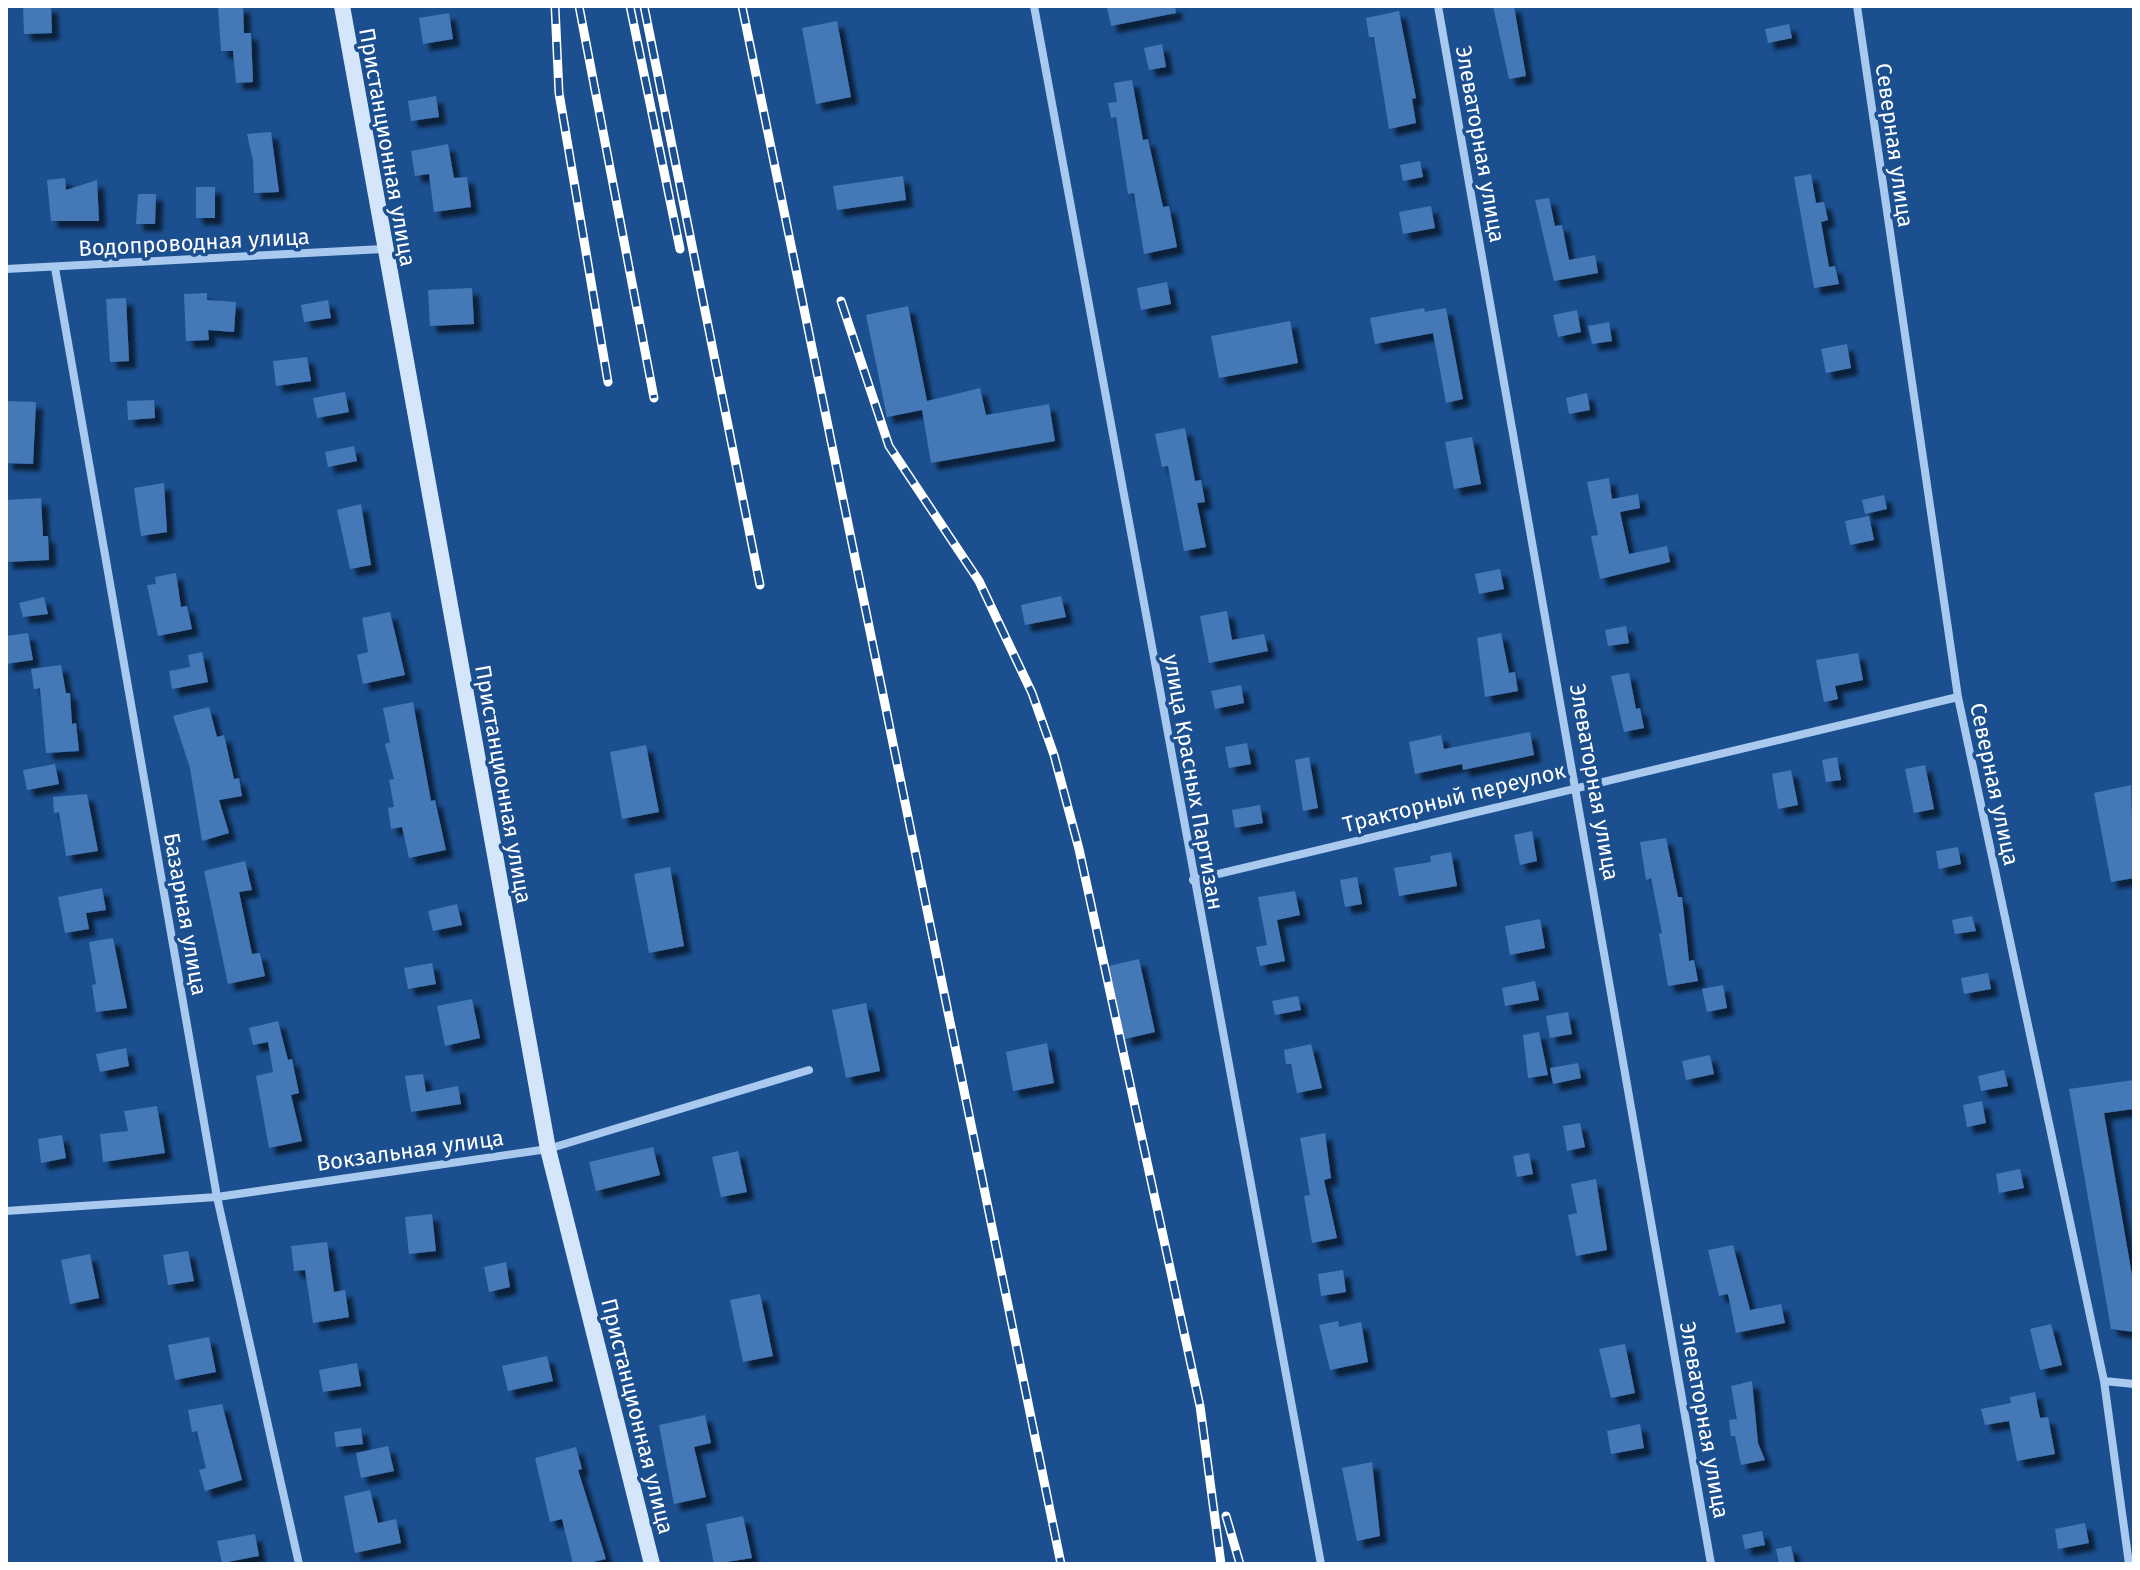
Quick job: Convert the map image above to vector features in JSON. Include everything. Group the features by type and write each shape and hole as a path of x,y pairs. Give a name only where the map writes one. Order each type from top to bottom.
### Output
{"street":[{"name":"Пристанционная улица","path":"342,6 383,249 548,1149 652,1564"},
{"name":"улица Красных Партизан","path":"1034,6 1321,1564"},
{"name":"Элеваторная улица","path":"1438,6 1711,1564"},
{"name":"Северная улица","path":"1857,6 1958,697 2104,1381 2129,1564"},
{"name":"Водопроводная улица","path":"6,269 383,249"},
{"name":"Базарная улица","path":"55,268 217,1197 299,1564"},
{"name":"Тракторный переулок","path":"1193,880 1958,697"},
{"name":"Вокзальная улица","path":"6,1211 217,1197 548,1149 809,1070"},
{"path":"2104,1381 2134,1384"}],"building":[{"path":"23,6 51,6 52,33 24,34"},
{"path":"218,6 243,6 244,33 251,33 253,82 236,83 233,51 221,51"},
{"path":"1175,6 1176,13 1111,26 1107,8"},
{"path":"1493,6 1514,6 1526,76 1509,79"},
{"path":"1399,11 1416,98 1412,99 1416,123 1389,129 1374,37 1369,37 1366,18"},
{"path":"449,13 453,39 423,44 419,18"},
{"path":"837,21 851,97 816,104 802,28"},
{"path":"1789,24 1792,38 1768,43 1765,29"},
{"path":"1162,44 1166,67 1149,70 1144,48"},
{"path":"1132,80 1143,140 1148,139 1163,207 1169,206 1177,247 1144,254 1134,193 1128,194 1116,117 1111,118 1108,103 1117,102 1114,83"},
{"path":"436,96 439,117 411,121 408,101"},
{"path":"271,132 279,192 254,193 253,161 247,134"},
{"path":"448,144 454,178 467,177 471,207 434,212 429,174 415,176 411,151"},
{"path":"1420,161 1423,177 1403,181 1400,165"},
{"path":"1811,174 1816,203 1824,202 1828,220 1821,222 1829,267 1835,266 1839,284 1814,288 1794,177"},
{"path":"903,176 906,200 837,210 833,186"},
{"path":"65,178 66,190 97,180 99,221 51,221 47,180"},
{"path":"196,187 215,187 215,218 196,218"},
{"path":"138,194 156,194 155,224 136,224"},
{"path":"1549,198 1555,226 1562,225 1569,260 1595,255 1598,273 1554,281 1535,200"},
{"path":"1431,206 1435,228 1403,234 1399,212"},
{"path":"1167,282 1171,304 1141,310 1137,288"},
{"path":"472,288 474,324 430,326 428,290"},
{"path":"207,293 207,300 236,302 234,332 208,330 209,340 186,341 184,294"},
{"path":"126,298 129,361 110,362 106,299"},
{"path":"328,300 331,318 304,322 301,305"},
{"path":"908,306 927,401 980,388 986,415 1049,404 1055,441 931,463 922,410 887,417 866,315"},
{"path":"1424,308 1425,312 1446,308 1463,399 1446,403 1433,333 1375,344 1370,318"},
{"path":"1577,310 1581,332 1558,337 1553,315"},
{"path":"1290,321 1298,363 1219,378 1211,336"},
{"path":"1609,322 1612,341 1592,344 1588,326"},
{"path":"1847,344 1851,368 1826,373 1821,349"},
{"path":"307,357 311,381 276,386 273,361"},
{"path":"345,392 349,412 317,418 313,398"},
{"path":"1587,393 1590,410 1569,414 1566,398"},
{"path":"154,400 155,418 128,420 127,401"},
{"path":"6,401 36,402 33,464 6,463"},
{"path":"1185,428 1195,481 1201,480 1205,502 1197,503 1206,547 1184,551 1168,466 1162,467 1155,434"},
{"path":"1472,437 1481,484 1454,489 1445,442"},
{"path":"354,446 357,461 328,467 325,452"},
{"path":"1609,478 1612,499 1638,494 1640,508 1620,512 1629,554 1667,546 1670,562 1600,579 1591,536 1598,535 1587,482"},
{"path":"164,483 167,532 141,536 134,488"},
{"path":"1884,495 1887,509 1865,514 1862,500"},
{"path":"41,498 43,536 48,536 49,560 6,562 6,500"},
{"path":"361,504 371,565 350,569 337,510"},
{"path":"1869,516 1874,540 1850,545 1845,521"},
{"path":"1500,569 1504,589 1479,594 1475,574"},
{"path":"176,573 181,607 187,606 192,629 158,636 147,585 156,584 155,577"},
{"path":"1061,596 1066,617 1025,625 1021,605"},
{"path":"44,597 48,614 23,617 19,603"},
{"path":"1227,611 1232,640 1264,634 1268,651 1209,663 1200,616"},
{"path":"390,612 405,675 363,684 357,655 368,652 362,618"},
{"path":"1626,626 1629,643 1608,646 1605,630"},
{"path":"28,633 33,660 6,664 6,636"},
{"path":"1501,633 1509,673 1515,672 1518,691 1485,697 1477,638"},
{"path":"202,652 208,682 172,689 169,671 190,667 188,655"},
{"path":"1858,653 1863,680 1835,686 1838,699 1824,702 1816,660"},
{"path":"61,665 66,693 70,693 72,724 76,723 79,751 46,753 40,688 34,689 31,669"},
{"path":"1629,673 1636,709 1640,708 1644,728 1624,732 1611,676"},
{"path":"1241,685 1244,703 1215,709 1211,691"},
{"path":"413,702 431,801 435,800 446,850 409,858 402,827 391,829 388,808 394,807 389,780 394,779 385,744 390,742 383,708"},
{"path":"209,707 217,737 224,735 234,779 239,778 242,796 219,800 229,833 202,841 190,768 173,716"},
{"path":"1530,732 1534,755 1463,770 1462,764 1415,774 1409,742 1441,735 1444,749"},
{"path":"1247,743 1251,764 1229,768 1225,747"},
{"path":"646,745 659,812 622,819 610,752"},
{"path":"1309,757 1318,808 1303,811 1295,760"},
{"path":"1837,757 1841,780 1826,782 1822,760"},
{"path":"55,764 59,784 27,790 23,770"},
{"path":"1925,765 1934,809 1914,813 1905,769"},
{"path":"1791,770 1798,805 1778,809 1772,774"},
{"path":"2131,785 2134,878 2111,882 2094,793"},
{"path":"87,794 98,851 66,856 59,812 54,813 53,797"},
{"path":"1260,805 1263,823 1235,828 1232,810"},
{"path":"1532,831 1537,861 1520,865 1514,835"},
{"path":"1666,838 1678,897 1682,897 1689,961 1694,960 1698,981 1668,986 1659,934 1662,933 1651,878 1646,880 1640,842"},
{"path":"1958,847 1961,864 1939,869 1936,851"},
{"path":"1451,852 1457,886 1399,896 1394,868 1431,862 1430,856"},
{"path":"245,861 252,890 239,892 252,954 260,953 265,976 228,984 204,871"},
{"path":"670,867 684,946 649,953 634,874"},
{"path":"1357,877 1362,904 1345,907 1340,880"},
{"path":"102,888 106,910 86,913 89,929 65,933 58,897"},
{"path":"1295,891 1300,915 1277,920 1285,961 1260,966 1256,947 1267,945 1258,897"},
{"path":"457,904 462,925 433,931 428,911"},
{"path":"1972,916 1976,931 1955,934 1952,920"},
{"path":"1540,919 1545,948 1510,955 1505,926"},
{"path":"113,938 127,1008 96,1012 92,985 96,984 89,942"},
{"path":"1139,959 1155,1032 1125,1039 1109,966"},
{"path":"432,963 436,984 408,989 404,968"},
{"path":"1988,973 1991,989 1964,994 1961,978"},
{"path":"1535,981 1539,1000 1505,1006 1502,988"},
{"path":"1723,985 1727,1008 1707,1012 1702,989"},
{"path":"1298,996 1301,1010 1275,1015 1272,1001"},
{"path":"472,999 480,1038 445,1046 437,1006"},
{"path":"866,1003 880,1071 846,1078 832,1010"},
{"path":"1568,1012 1572,1034 1550,1038 1546,1016"},
{"path":"278,1021 288,1060 292,1059 299,1093 291,1095 302,1141 269,1148 256,1076 273,1072 268,1042 253,1045 249,1028"},
{"path":"1539,1032 1548,1075 1528,1078 1523,1035"},
{"path":"1047,1043 1054,1083 1013,1091 1006,1052"},
{"path":"1311,1044 1322,1088 1297,1093 1291,1064 1286,1064 1284,1050"},
{"path":"126,1048 129,1066 100,1072 96,1054"},
{"path":"1710,1055 1714,1074 1686,1080 1682,1061"},
{"path":"1578,1063 1581,1078 1553,1084 1550,1068"},
{"path":"2004,1070 2008,1086 1981,1091 1978,1076"},
{"path":"423,1074 426,1092 458,1086 461,1104 411,1112 405,1076"},
{"path":"2134,1080 2134,1109 2104,1113 2134,1287 2134,1332 2111,1329 2069,1089"},
{"path":"1982,1101 1986,1123 1967,1127 1963,1105"},
{"path":"157,1106 165,1153 103,1162 100,1134 128,1131 124,1111"},
{"path":"1580,1123 1585,1147 1567,1151 1563,1126"},
{"path":"1325,1133 1331,1178 1324,1180 1337,1238 1312,1243 1304,1196 1310,1195 1300,1138"},
{"path":"62,1135 66,1158 41,1163 38,1139"},
{"path":"653,1147 660,1175 596,1191 589,1162"},
{"path":"738,1151 747,1192 721,1197 712,1157"},
{"path":"1529,1153 1533,1174 1517,1177 1513,1156"},
{"path":"2020,1169 2024,1188 1999,1193 1996,1174"},
{"path":"1596,1179 1607,1250 1576,1256 1568,1215 1577,1213 1571,1184"},
{"path":"432,1214 436,1251 409,1254 405,1217"},
{"path":"327,1242 334,1292 345,1290 349,1317 313,1323 305,1270 294,1271 291,1246"},
{"path":"1733,1245 1750,1310 1781,1304 1785,1323 1736,1333 1728,1294 1719,1296 1708,1250"},
{"path":"188,1251 194,1281 168,1285 163,1255"},
{"path":"90,1254 99,1298 70,1304 61,1260"},
{"path":"506,1262 510,1287 489,1292 484,1267"},
{"path":"1343,1270 1346,1292 1321,1296 1318,1274"},
{"path":"760,1294 773,1356 743,1362 730,1300"},
{"path":"1338,1321 1339,1327 1361,1322 1368,1362 1330,1370 1319,1325"},
{"path":"2051,1324 2062,1365 2040,1370 2030,1329"},
{"path":"209,1337 216,1372 175,1380 168,1345"},
{"path":"1625,1344 1635,1393 1611,1398 1599,1349"},
{"path":"547,1356 553,1381 508,1391 502,1366"},
{"path":"357,1363 361,1386 323,1392 319,1370"},
{"path":"1752,1381 1758,1443 1765,1460 1741,1465 1735,1436 1731,1436 1729,1420 1737,1419 1731,1386"},
{"path":"2035,1392 2040,1418 2048,1417 2055,1454 2017,1461 2009,1421 1985,1425 1981,1409 2011,1403 2010,1397"},
{"path":"222,1404 242,1480 205,1491 199,1470 206,1468 197,1431 192,1432 188,1410"},
{"path":"705,1415 711,1443 694,1447 706,1497 674,1504 659,1425"},
{"path":"1640,1424 1644,1448 1611,1454 1607,1431"},
{"path":"361,1428 363,1444 336,1447 334,1432"},
{"path":"388,1446 394,1471 361,1478 356,1453"},
{"path":"576,1447 582,1469 578,1470 606,1559 584,1564 573,1564 562,1519 550,1522 535,1458"},
{"path":"1372,1462 1380,1536 1357,1541 1342,1468"},
{"path":"370,1490 378,1523 396,1519 401,1543 355,1553 344,1496"},
{"path":"743,1516 752,1558 714,1564 706,1524"},
{"path":"2085,1523 2089,1543 2058,1549 2055,1529"},
{"path":"1762,1531 1765,1545 1745,1549 1742,1535"},
{"path":"255,1534 259,1556 222,1563 217,1541"},
{"path":"1791,1546 1795,1564 1779,1564 1776,1549"}],"railway":[{"path":"555,6 559,93 608,382"},
{"path":"579,6 654,398"},
{"path":"630,6 680,249"},
{"path":"644,6 760,585"},
{"path":"742,6 1061,1564"},
{"path":"841,301 889,446 979,581 1032,693 1054,755 1079,849 1200,1406 1221,1564"},
{"path":"1226,1516 1240,1564"}]}
